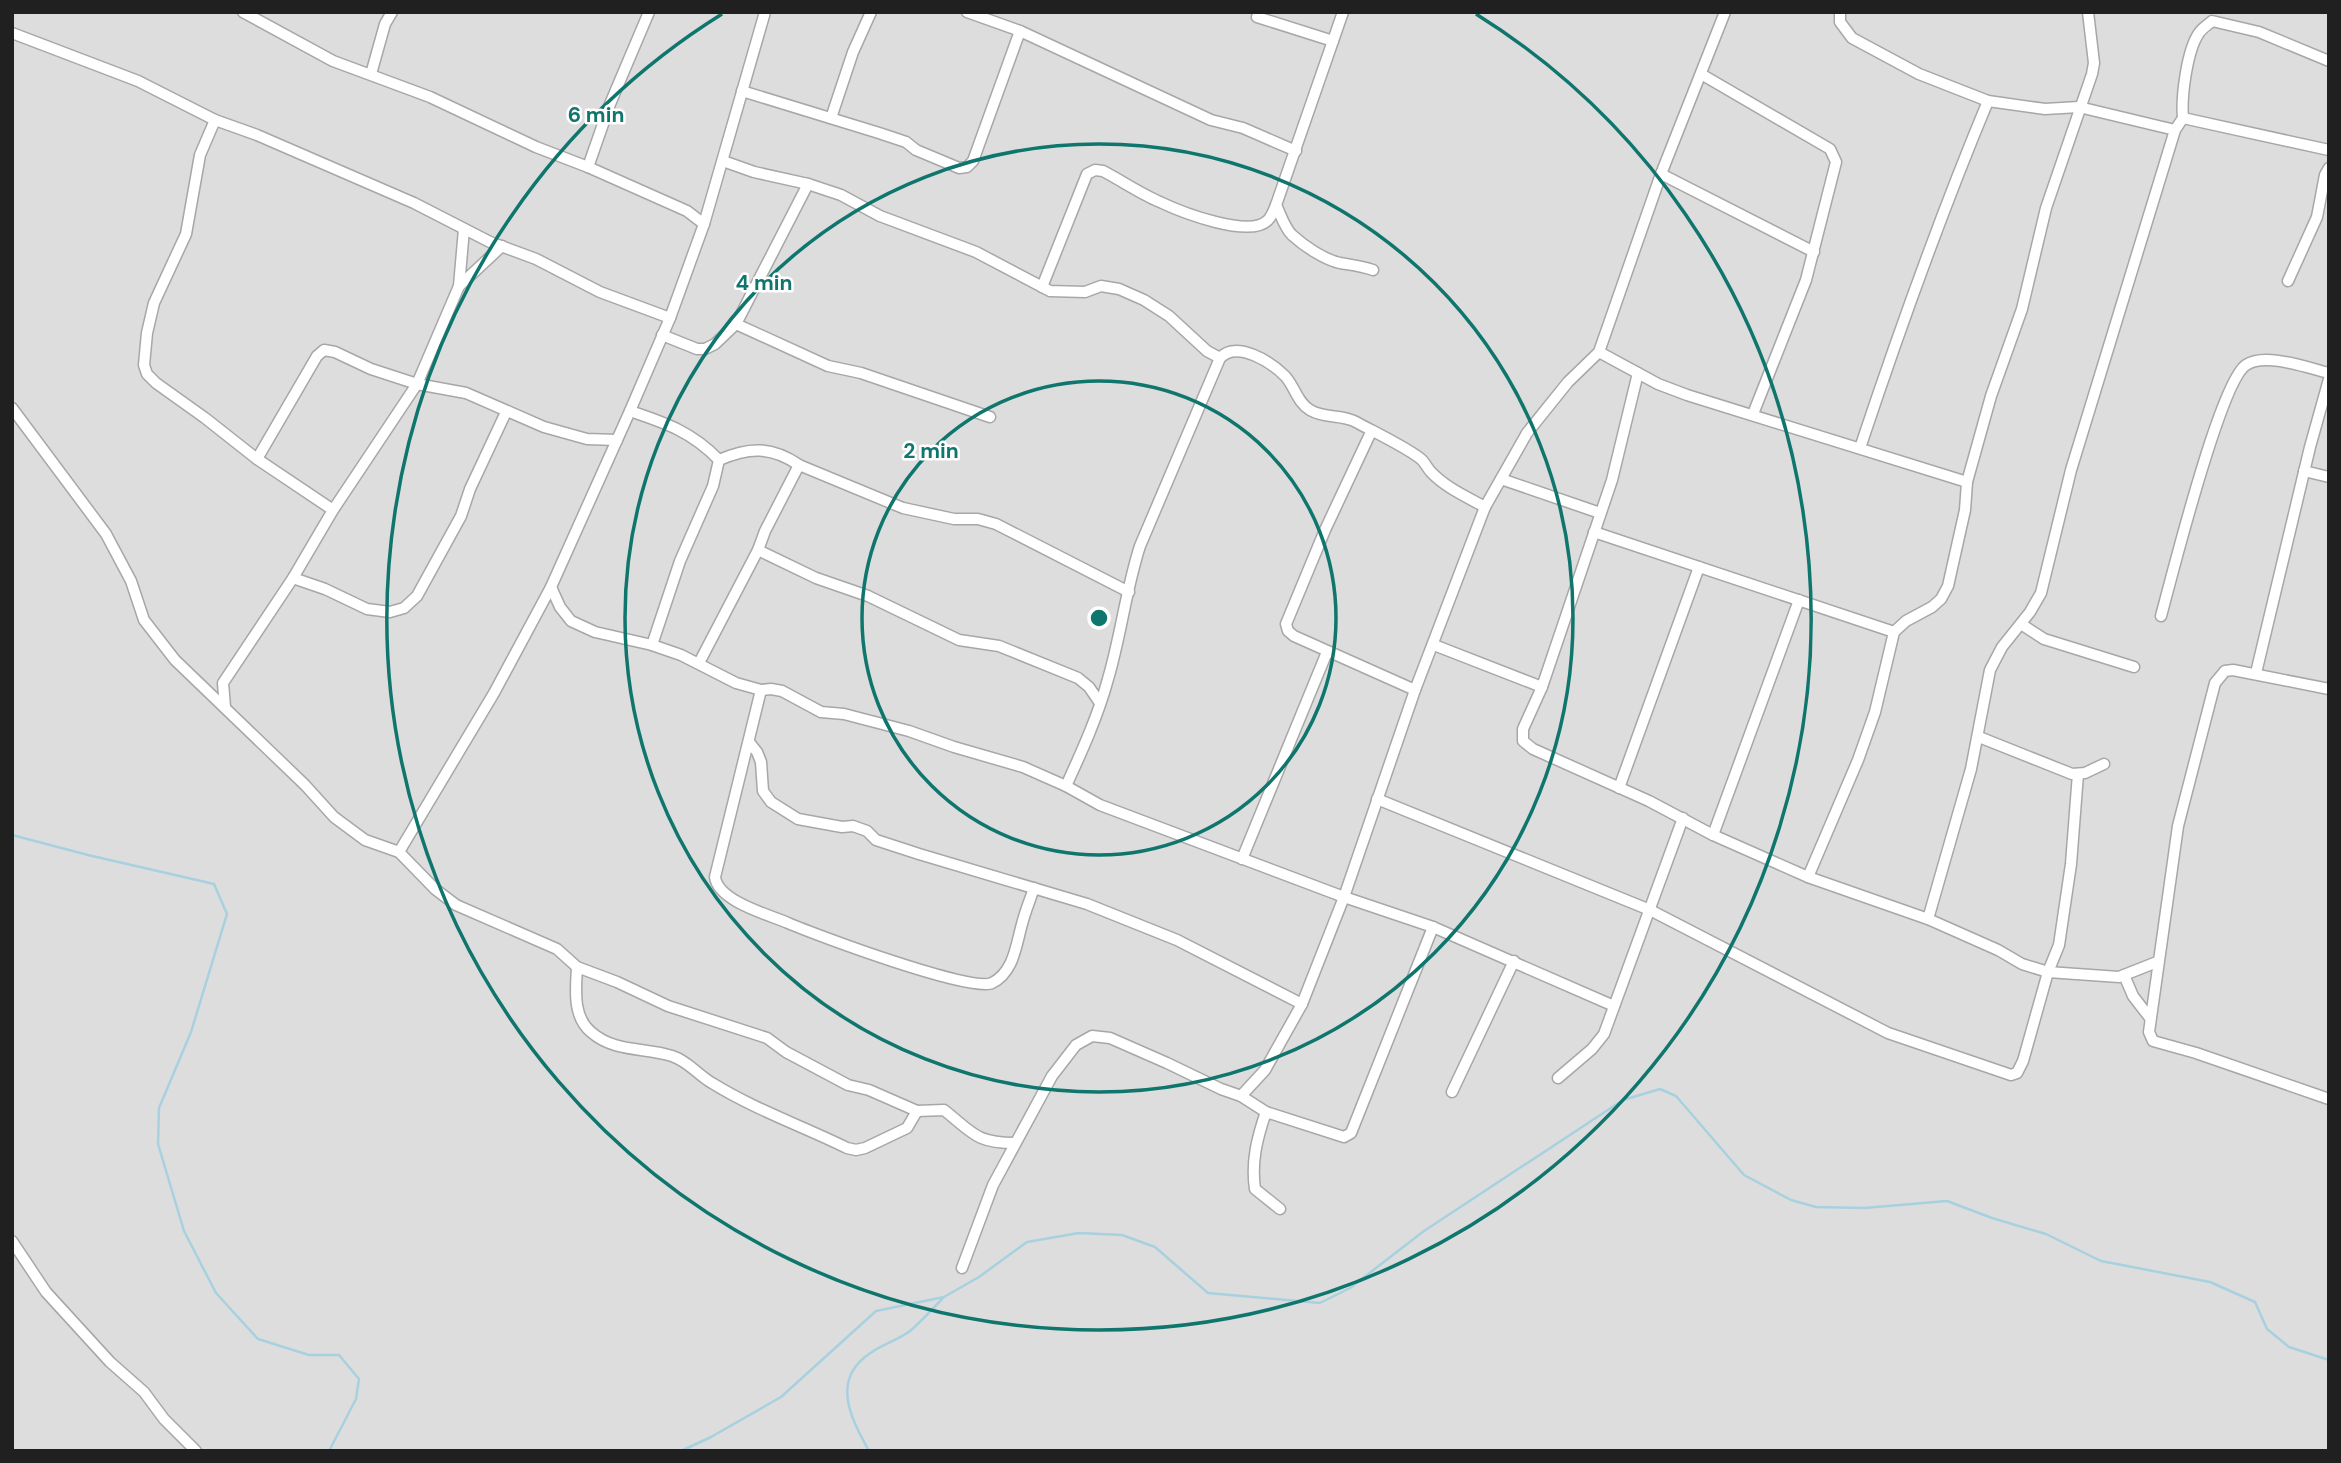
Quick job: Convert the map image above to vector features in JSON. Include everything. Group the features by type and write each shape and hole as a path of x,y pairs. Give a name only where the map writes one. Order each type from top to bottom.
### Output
{"street":[{"path":"371,74 385,24 392,12"},
{"path":"588,167 610,104 649,12"},
{"path":"399,852 495,693 551,587 630,411 670,318 704,224 765,12"},
{"path":"831,118 853,52 871,12"},
{"path":"967,12 1020,32 1211,120 1243,128 1296,150"},
{"path":"1042,288 1087,174 1095,170 1103,171 1159,202 1231,225 1255,226 1268,221 1296,150 1343,12"},
{"path":"1241,1096 1265,1070 1302,1004 1344,897 1415,690 1485,508 1527,433 1568,382 1599,352 1661,174 1725,12"},
{"path":"1840,12 1840,22 1852,38 1919,74 1987,101 2045,109 2079,107 2175,130"},
{"path":"1808,877 1863,748 1875,712 1894,632 1906,621 1932,607 1941,599 1948,586 1965,510 1967,482 1991,396 2022,309 2046,208 2089,84 2094,63 2088,12"},
{"path":"251,14 333,61 430,97 536,147 687,211 704,224"},
{"path":"1257,17 1334,41"},
{"path":"1928,919 1979,737 1990,670 2002,647 2041,593 2071,470 2175,130 2183,118 2181,101 2199,33 2212,21 2259,32 2329,61"},
{"path":"742,91 906,142 916,150 959,168 967,167 973,161 1020,32"},
{"path":"12,33 138,81 215,120 257,135 414,204 464,229 536,259 600,292 670,318"},
{"path":"1701,74 1830,149 1836,162 1806,279 1753,414"},
{"path":"1860,448 1906,309 1987,101"},
{"path":"2183,118 2329,150"},
{"path":"215,120 200,155 186,234 155,303 147,334 144,365 147,374 156,383 257,459 333,510"},
{"path":"723,161 841,195 880,216 976,252 1042,288 1061,293 1085,292 1101,286 1119,289 1144,300 1169,316 1207,351 1220,358"},
{"path":"2288,281 2317,218 2325,175 2329,168"},
{"path":"1661,174 1814,252"},
{"path":"662,335 697,349 705,349 715,344 736,324 808,184"},
{"path":"1276,205 1293,236 1338,262 1373,270"},
{"path":"2317,218 2329,222"},
{"path":"225,707 223,683 416,384 459,286 464,229"},
{"path":"459,286 502,246"},
{"path":"736,324 828,366 861,373 990,416"},
{"path":"257,459 317,356 324,350 416,384 466,393 544,427 587,439 617,440"},
{"path":"1066,786 1100,703 1139,546 1220,358 1226,352 1237,351 1261,359 1287,378 1299,400 1310,410 1354,421 1421,459 1432,473 1451,488 1485,508"},
{"path":"1599,352 1658,384 1687,395 1967,482"},
{"path":"2161,616 2204,466 2228,392 2237,373 2247,364 2259,360 2273,360 2329,376 2256,673"},
{"path":"1637,373 1621,452 1542,687 1523,729 1523,741 1533,749 1683,818 1713,835 1808,877 1928,919 1998,950 2022,964 2048,972 2102,977 2124,975 2157,962"},
{"path":"12,408 106,534 131,581 145,620 175,660 305,785 334,817 365,840 399,852 435,889 456,905 557,949 577,967 668,1006 767,1038 786,1052 838,1080 917,1111 944,1110 980,1139 995,1143 1015,1143"},
{"path":"630,411 671,424 704,444 719,460"},
{"path":"293,578 325,589 367,609 390,612 404,608 417,596 461,516 470,489 506,412"},
{"path":"1371,432 1325,530 1286,624 1288,631 1294,636 1415,690"},
{"path":"719,460 754,450 785,456 799,465 903,508 954,519 996,524 1129,592"},
{"path":"652,645 680,561 713,486 719,460"},
{"path":"699,663 799,465"},
{"path":"2304,471 2329,477"},
{"path":"1501,479 1601,513"},
{"path":"1594,532 1894,632"},
{"path":"758,550 816,578 868,596 959,640 999,646 1078,678 1089,687 1100,703"},
{"path":"1619,788 1699,567"},
{"path":"551,587 560,607 571,621 594,632 652,645 699,663 736,683 761,690 782,691 821,712 844,714 909,731 1023,766 1100,805 1133,815 1344,897 1433,927 1614,1006"},
{"path":"1713,835 1799,600"},
{"path":"2021,624 2044,639 2134,667"},
{"path":"1434,645 1542,687"},
{"path":"1242,859 1327,652"},
{"path":"2329,689 2256,673 2225,671 2215,682 2178,826 2149,1032 2153,1041 2210,1057 2329,1099"},
{"path":"203,687 223,683"},
{"path":"761,690 715,877 716,886 731,898 805,930 951,979 981,986 991,984 1002,975 1014,958 1022,922 1034,888"},
{"path":"1979,737 2072,774 2104,764"},
{"path":"748,741 761,762 763,791 771,802 798,819 842,827 853,826 867,831 876,840 1087,904 1177,940 1302,1004"},
{"path":"1377,799 1650,910 1888,1033 2011,1075 2017,1073 2023,1061 2048,972 2059,945 2077,809 2078,774"},
{"path":"1558,1078 1592,1049 1604,1034 1683,818"},
{"path":"962,1268 992,1185 1052,1076 1076,1045 1092,1037 1110,1038 1241,1096 1266,1112 1331,1134 1344,1137 1350,1133 1433,927"},
{"path":"1452,1092 1514,961"},
{"path":"577,967 575,1001 590,1031 609,1043 628,1050 674,1056 710,1082 847,1148 865,1148 907,1128 917,1111"},
{"path":"2124,975 2133,996 2150,1018"},
{"path":"1266,1112 1257,1136 1253,1172 1255,1189 1280,1209"},
{"path":"12,1241 46,1292 110,1362 144,1392 164,1419 196,1451"}],"shaded area":[{"path":"12,12 2329,12 2329,1451 12,1451"}],"waterway":[{"path":"12,835 214,884 227,914 191,1032 159,1108 158,1144 184,1231 216,1293 258,1339 309,1355 339,1355 359,1379 356,1399 329,1451"},
{"path":"681,1451 781,1397 876,1311 944,1297 979,1277 1027,1242 1079,1233 1122,1235 1155,1247 1208,1293 1320,1303 1350,1288 1424,1231 1623,1100 1660,1089 1676,1096 1744,1175 1791,1200 1816,1207 1864,1208 1947,1201 2046,1234 2101,1261 2210,1282 2255,1302 2267,1329 2289,1347 2329,1360"},
{"path":"869,1451 851,1412 848,1398 851,1374 859,1362 872,1352 910,1331 944,1297"},
{"path":"550,1451 558,1451"}]}
